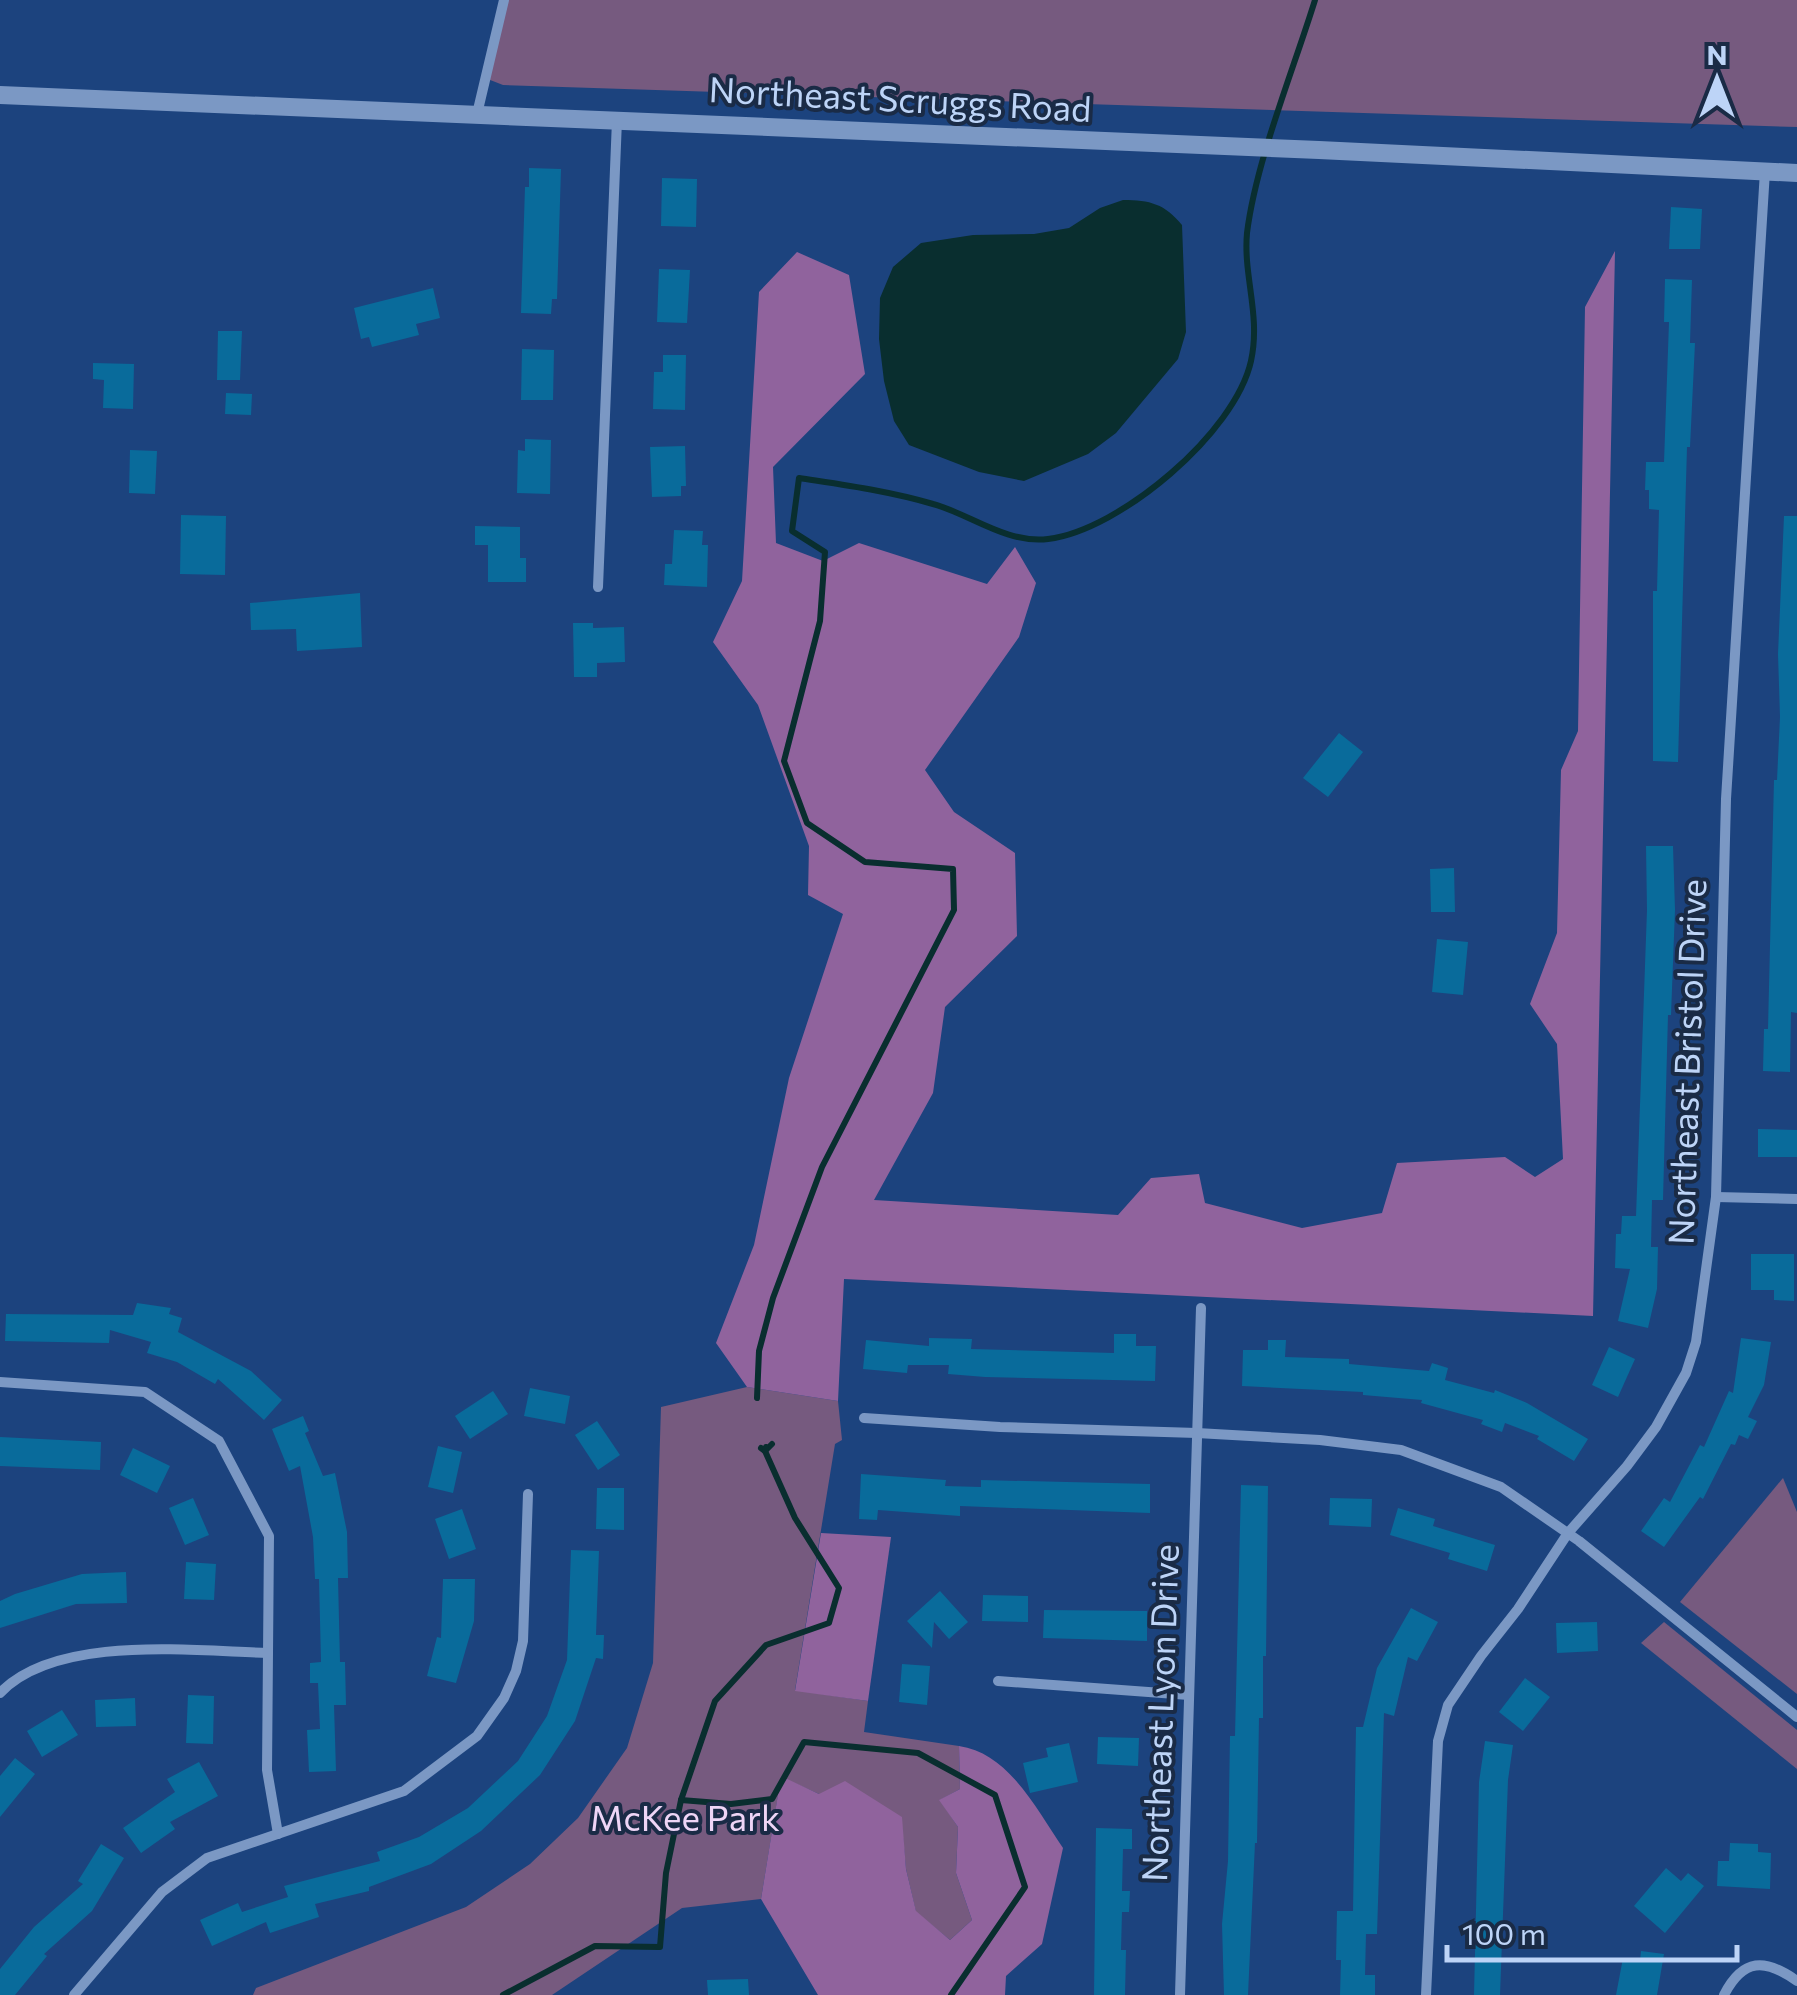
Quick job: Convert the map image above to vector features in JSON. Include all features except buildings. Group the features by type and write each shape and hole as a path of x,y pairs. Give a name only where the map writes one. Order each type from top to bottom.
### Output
{"street":[{"path":"477,114 504,0"},
{"name":"Northeast Scruggs Road","path":"0,95 1797,173"},
{"path":"598,587 617,120"},
{"name":"Northeast Bristol Drive","path":"1426,1995 1438,1741 1448,1704 1568,1533 1656,1427 1686,1373 1696,1342 1716,1197 1726,799 1765,171"},
{"path":"1716,1197 1797,1199"},
{"name":"Northeast Lyon Drive","path":"1180,1995 1201,1308"},
{"path":"0,1382 145,1392 219,1440 269,1536 267,1770 278,1834"},
{"path":"864,1418 1000,1427 1197,1432 1401,1450 1501,1487 1568,1533 1797,1717"},
{"path":"74,1995 162,1892 208,1858 404,1791 477,1736 504,1698 519,1656 528,1494"},
{"path":"0,1693 58,1658 122,1650 268,1653"},
{"path":"998,1681 1189,1696"},
{"path":"1724,1995 1738,1971 1750,1966 1776,1968 1797,1982"}],"green space":[{"path":"504,0 1797,0 1797,127 503,85 485,78"},
{"name":"McKee Park","path":"747,1387 838,1401 842,1440 835,1444 795,1690 868,1701 864,1732 959,1746 960,1789 940,1800 958,1827 956,1873 972,1920 950,1940 916,1912 906,1869 901,1817 819,1794 781,1777 761,1899 682,1908 552,1995 253,1995 256,1988 466,1907 530,1864 578,1818 627,1748 653,1663 661,1407"},
{"path":"1783,1478 1797,1512 1797,1694 1680,1602"},
{"path":"1664,1622 1797,1730 1797,1769 1641,1643"}],"shaded area":[{"path":"1123,200 1156,205 1182,225 1186,332 1178,359 1116,433 1088,454 1024,481 979,472 909,445 894,421 879,339 880,298 893,267 921,243 1069,228 1100,208"},
{"path":"1615,251 1593,1316 844,1279 838,1401 747,1387 716,1343 754,1245 789,1078 843,914 808,895 809,846 758,705 713,642 742,581 759,292 797,252 849,275 865,374 773,467 776,543 823,561 859,543 987,584 1015,547 1036,583 1019,637 925,770 954,812 1015,853 1017,936 945,1007 933,1093 874,1200 1118,1215 1151,1178 1199,1174 1205,1203 1302,1228 1382,1213 1397,1163 1505,1157 1535,1177 1563,1159 1557,1044 1530,1004 1557,933 1561,770 1578,731 1585,307"},
{"path":"821,1533 891,1537 868,1701 795,1691"},
{"path":"959,1746 977,1751 1007,1771 1063,1848 1042,1944 1006,1976 1005,1995 818,1995 761,1899 781,1776 819,1794 845,1781 902,1817 906,1869 916,1911 950,1940 972,1920 956,1873 958,1827 939,1800 960,1789"}],"waterway":[{"path":"757,1398 759,1351 773,1298 822,1167 954,910 953,869 865,862 807,823 784,761 820,621 825,552 792,531 799,478 916,499 1003,533 1048,539 1108,518 1170,474 1223,418 1241,389 1251,361 1254,328 1247,233 1267,146 1315,0"},
{"path":"761,1448 765,1451 772,1444"},
{"path":"503,1995 595,1946 660,1947 666,1873 681,1800 715,1701 766,1645 829,1623 839,1588 795,1518 766,1447"},
{"path":"681,1800 731,1804 772,1799 804,1742 918,1753 995,1795 1025,1887 951,1995"}]}
